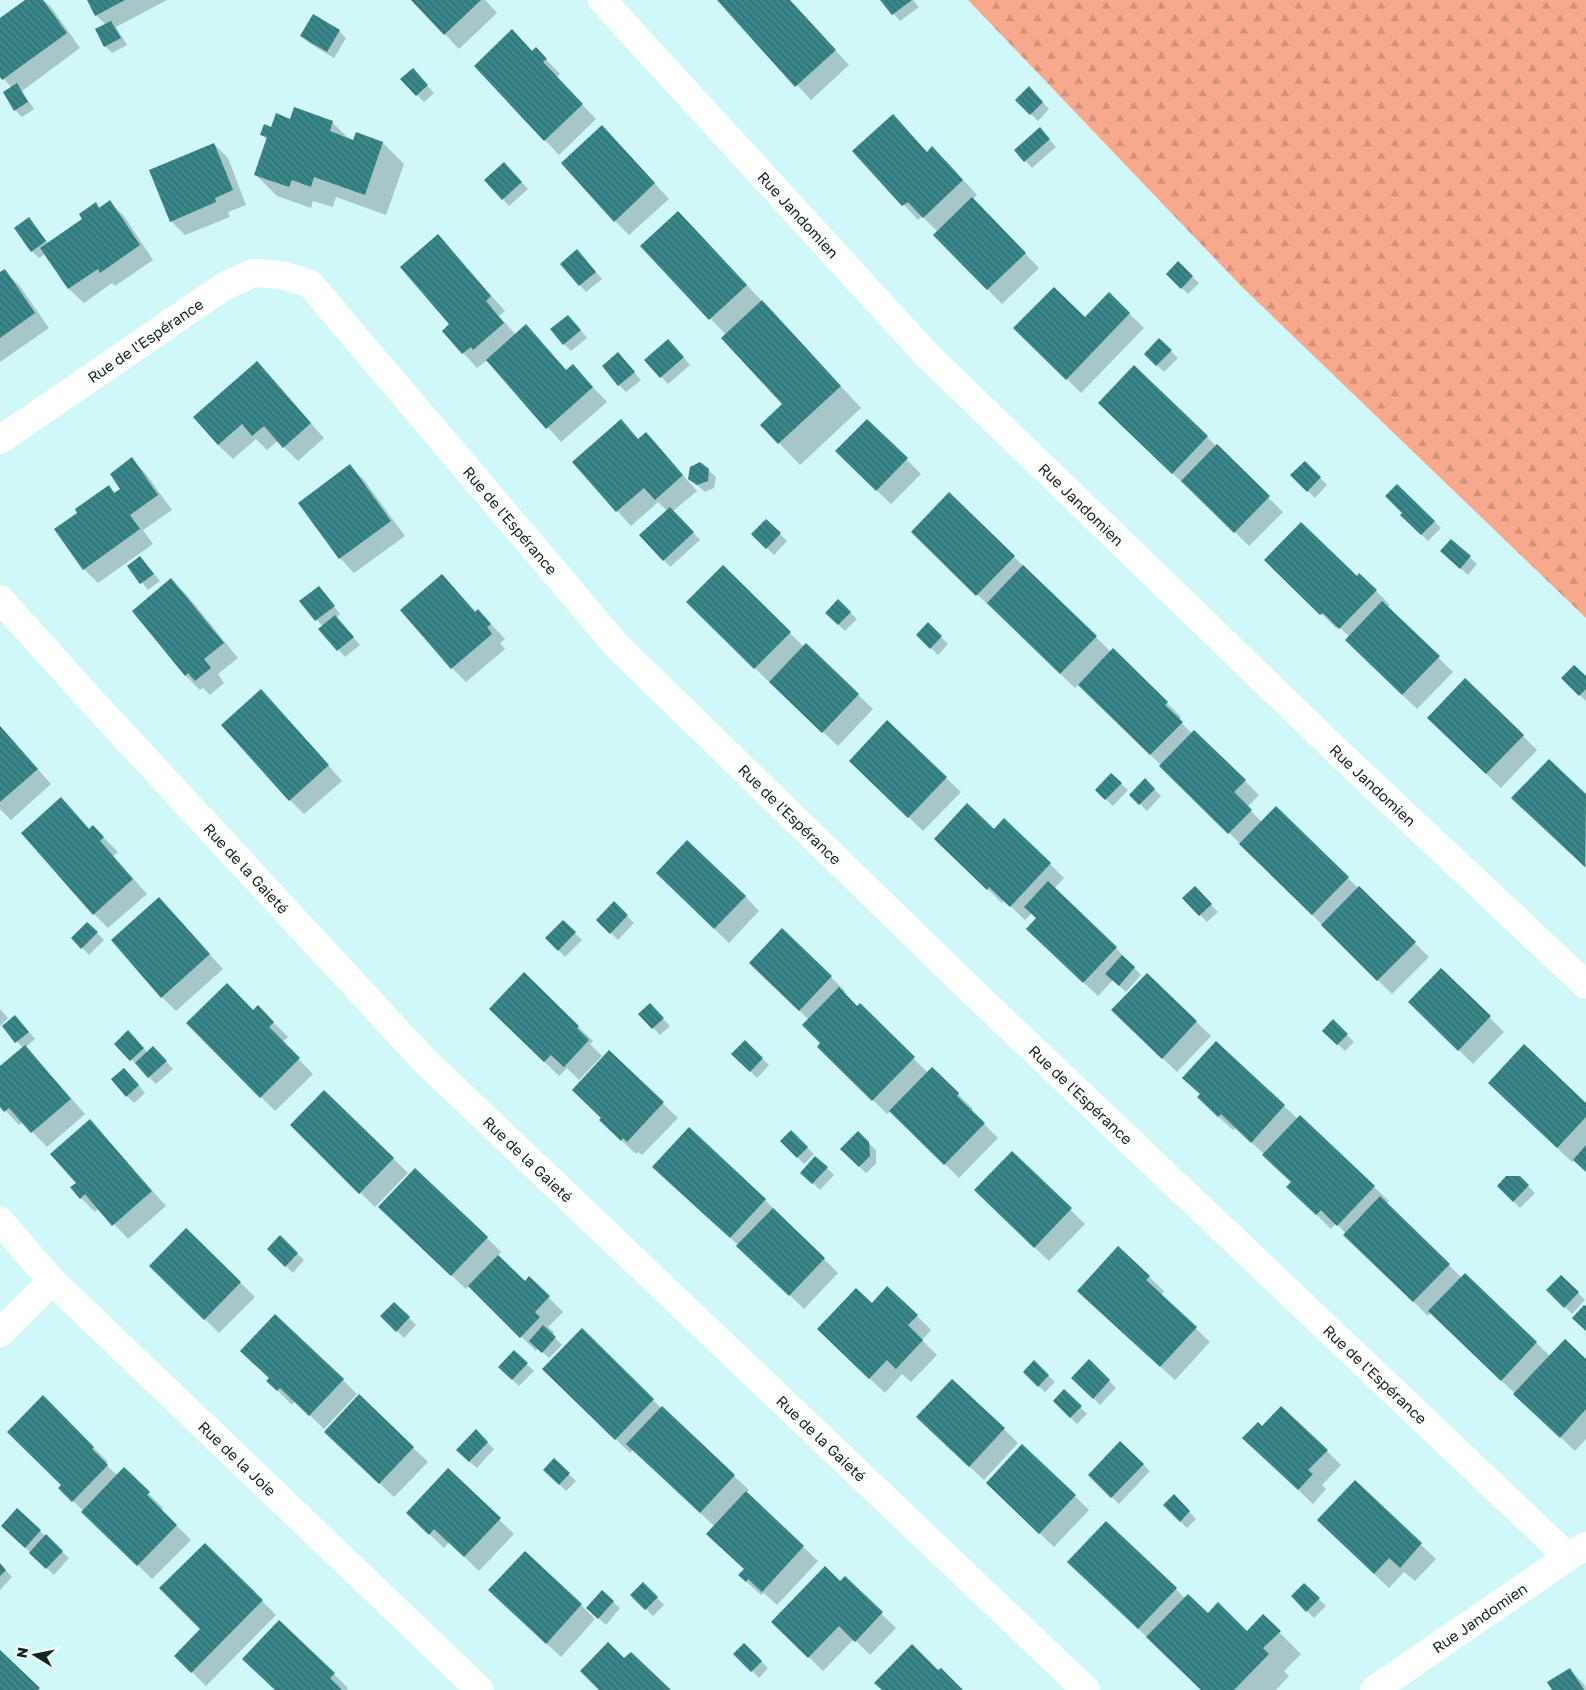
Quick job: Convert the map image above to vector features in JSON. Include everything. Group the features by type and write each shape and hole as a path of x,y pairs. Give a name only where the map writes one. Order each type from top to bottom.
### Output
{"street":[{"name":"Rue Jandomien","path":"602,0 927,355 1341,754 1586,985"},
{"name":"Rue de l'Espérance","path":"0,440 223,287 253,273 282,274 310,284 618,647 976,995 1577,1552"},
{"name":"Rue de la Gaieté","path":"0,599 96,706 424,1060 1086,1690"},
{"name":"Rue de la Joie","path":"0,1221 52,1281 480,1690"},
{"path":"0,1333 52,1281"},
{"name":"Rue Jandomien","path":"1374,1690 1577,1552"}],"green space":[{"path":"968,0 1586,0 1586,618 1242,287"}],"building":[{"path":"25,0 43,0 67,33 2,80 0,77 0,18"},
{"path":"87,0 125,0 95,16"},
{"path":"411,0 481,0 444,35"},
{"path":"717,0 790,0 836,50 795,87"},
{"path":"880,0 912,0 892,15"},
{"path":"313,14 340,30 327,52 300,36"},
{"path":"111,21 121,38 104,47 95,29"},
{"path":"512,29 532,51 536,47 547,59 543,62 583,104 544,141 474,66"},
{"path":"413,68 428,85 416,96 400,79"},
{"path":"17,83 28,102 14,111 3,92"},
{"path":"1029,86 1043,102 1030,115 1015,100"},
{"path":"294,107 333,121 330,131 353,140 356,132 383,142 365,195 314,177 311,187 292,180 289,187 254,175 267,137 260,135 264,124 271,127 276,113 290,119"},
{"path":"893,114 927,152 932,146 963,180 923,218 908,202 902,206 852,151"},
{"path":"602,125 655,183 614,222 561,163"},
{"path":"1040,127 1050,139 1024,162 1014,150"},
{"path":"214,143 233,190 215,198 216,202 170,222 149,170"},
{"path":"504,162 522,182 502,200 484,180"},
{"path":"972,197 1026,253 987,290 933,235"},
{"path":"110,200 140,245 100,273 98,269 68,289 40,248 82,219 79,214 96,202 99,208"},
{"path":"678,211 747,285 709,320 640,246"},
{"path":"29,217 46,241 31,252 14,228"},
{"path":"438,234 491,296 486,301 504,323 473,350 471,347 462,354 442,331 449,324 400,267"},
{"path":"577,249 596,272 579,286 560,264"},
{"path":"1178,261 1193,276 1181,289 1166,274"},
{"path":"5,269 35,313 0,338 0,272"},
{"path":"1054,287 1085,317 1109,292 1130,313 1066,380 1013,328"},
{"path":"762,300 841,386 778,444 760,425 782,404 721,338"},
{"path":"568,315 581,330 563,345 550,329"},
{"path":"526,324 566,370 573,364 593,387 546,429 486,360"},
{"path":"1159,338 1172,350 1156,366 1144,354"},
{"path":"668,339 684,357 660,378 644,360"},
{"path":"618,352 635,372 618,386 602,366"},
{"path":"257,361 311,423 283,448 264,426 252,436 242,424 218,445 193,417"},
{"path":"1134,365 1208,436 1172,474 1098,403"},
{"path":"621,419 638,439 646,432 683,475 655,500 644,488 616,512 572,462"},
{"path":"867,419 908,458 876,491 835,451"},
{"path":"1217,444 1270,496 1234,533 1181,481"},
{"path":"132,457 158,495 130,515 140,529 83,570 54,529 77,513 75,509 109,485 114,493 120,489 110,474"},
{"path":"1305,461 1321,477 1307,492 1290,475"},
{"path":"700,462 709,469 708,481 697,485 688,479 690,467"},
{"path":"350,464 391,521 339,559 298,503"},
{"path":"1397,484 1435,521 1421,535 1400,515 1402,513 1385,496"},
{"path":"949,492 1015,556 976,596 911,532"},
{"path":"670,507 694,532 663,561 639,535"},
{"path":"766,519 781,533 766,549 751,534"},
{"path":"1301,522 1357,576 1359,573 1377,590 1339,629 1323,613 1320,615 1264,560"},
{"path":"1451,539 1471,556 1460,569 1440,551"},
{"path":"140,556 154,574 140,584 127,566"},
{"path":"723,565 791,632 754,669 686,602"},
{"path":"1023,565 1097,636 1060,674 987,603"},
{"path":"442,574 475,612 478,609 491,624 487,627 492,634 451,669 400,610"},
{"path":"171,578 224,643 204,659 211,668 195,681 188,673 185,676 132,611"},
{"path":"319,586 335,606 315,621 299,601"},
{"path":"838,599 851,612 838,625 825,613"},
{"path":"1382,601 1440,656 1402,695 1345,640"},
{"path":"335,615 354,637 337,651 318,629"},
{"path":"928,622 942,636 930,649 916,635"},
{"path":"806,643 859,694 822,733 769,682"},
{"path":"1113,648 1168,702 1165,705 1183,722 1150,755 1078,685"},
{"path":"1574,665 1586,676 1586,689 1579,696 1561,678"},
{"path":"1465,678 1524,735 1486,774 1427,718"},
{"path":"261,689 329,765 289,801 221,725"},
{"path":"887,720 947,777 908,818 849,761"},
{"path":"0,726 38,769 0,802"},
{"path":"1194,730 1246,780 1234,792 1252,810 1228,834 1159,766"},
{"path":"1549,759 1586,794 1585,867 1511,798"},
{"path":"1111,773 1122,783 1105,800 1095,790"},
{"path":"1145,778 1155,789 1139,805 1129,795"},
{"path":"61,797 89,829 93,825 104,837 100,841 133,879 93,915 21,833"},
{"path":"967,803 994,829 1004,818 1051,863 1010,907 989,887 987,890 934,839"},
{"path":"1276,806 1349,877 1312,915 1239,844"},
{"path":"687,840 746,896 714,929 656,873"},
{"path":"1048,881 1117,947 1083,983 1026,929 1036,918 1024,907"},
{"path":"1195,886 1212,904 1199,916 1182,898"},
{"path":"1359,886 1416,942 1377,981 1321,925"},
{"path":"159,897 210,954 161,998 111,940"},
{"path":"614,901 628,915 610,934 596,920"},
{"path":"563,920 576,932 558,951 545,938"},
{"path":"87,922 98,932 81,949 71,938"},
{"path":"782,928 832,976 799,1011 749,963"},
{"path":"1122,955 1135,967 1119,986 1105,974"},
{"path":"1441,968 1491,1016 1458,1051 1408,1002"},
{"path":"524,972 579,1026 577,1028 589,1040 564,1067 551,1055 544,1062 489,1009"},
{"path":"1147,973 1197,1021 1162,1059 1111,1010"},
{"path":"227,983 253,1010 258,1005 274,1022 269,1027 300,1058 260,1098 186,1023"},
{"path":"839,987 857,1006 860,1003 915,1057 872,1101 817,1047 820,1043 802,1025"},
{"path":"650,1003 664,1018 652,1029 638,1014"},
{"path":"15,1015 29,1032 15,1043 2,1026"},
{"path":"1333,1019 1348,1034 1337,1045 1322,1031"},
{"path":"128,1030 144,1048 130,1061 114,1044"},
{"path":"745,1040 763,1058 750,1072 731,1054"},
{"path":"1216,1041 1285,1105 1251,1143 1221,1114 1218,1117 1197,1097 1200,1094 1182,1078"},
{"path":"1524,1044 1586,1103 1586,1117 1557,1148 1488,1083"},
{"path":"25,1045 71,1099 31,1133 9,1108 4,1112 0,1107 0,1066"},
{"path":"153,1046 167,1061 148,1078 135,1063"},
{"path":"609,1050 664,1102 627,1142 623,1138 621,1141 599,1120 601,1118 572,1090"},
{"path":"932,1067 959,1093 957,1096 985,1123 944,1165 889,1111"},
{"path":"124,1068 139,1085 126,1097 111,1079"},
{"path":"324,1090 394,1158 359,1194 290,1125"},
{"path":"1300,1115 1375,1186 1337,1226 1321,1210 1316,1215 1286,1187 1291,1182 1262,1155"},
{"path":"90,1119 152,1191 112,1226 85,1194 80,1199 70,1187 76,1183 50,1154"},
{"path":"689,1127 766,1199 730,1238 652,1167"},
{"path":"791,1130 808,1147 797,1158 780,1141"},
{"path":"858,1131 869,1142 870,1156 859,1167 840,1149"},
{"path":"1586,1145 1586,1172 1573,1160"},
{"path":"1012,1151 1072,1208 1034,1248 974,1190"},
{"path":"815,1156 828,1167 812,1184 800,1173"},
{"path":"415,1168 488,1237 451,1276 378,1207"},
{"path":"1506,1176 1520,1176 1529,1185 1513,1202 1497,1186"},
{"path":"1380,1196 1450,1264 1413,1302 1343,1235"},
{"path":"773,1208 825,1258 789,1296 736,1246"},
{"path":"186,1228 241,1282 204,1320 149,1266"},
{"path":"280,1235 298,1253 285,1267 267,1249"},
{"path":"1118,1246 1150,1276 1146,1280 1197,1327 1160,1367 1077,1291"},
{"path":"498,1255 525,1281 529,1276 550,1296 535,1312 540,1317 520,1338 468,1286"},
{"path":"1465,1273 1537,1342 1501,1381 1428,1311"},
{"path":"1561,1275 1579,1292 1564,1308 1546,1290"},
{"path":"887,1286 918,1315 908,1325 923,1340 896,1369 887,1360 869,1379 817,1329 856,1288 872,1303"},
{"path":"394,1302 410,1317 396,1332 380,1316"},
{"path":"1584,1305 1586,1306 1586,1331 1572,1318"},
{"path":"275,1314 344,1379 309,1416 280,1388 277,1391 266,1381 269,1378 240,1351"},
{"path":"543,1325 556,1337 542,1353 529,1341"},
{"path":"582,1328 654,1399 615,1440 542,1369"},
{"path":"1565,1339 1586,1359 1586,1409 1560,1438 1513,1394"},
{"path":"514,1350 528,1363 512,1380 498,1367"},
{"path":"1089,1359 1110,1380 1093,1399 1071,1378"},
{"path":"1034,1360 1049,1375 1038,1387 1023,1372"},
{"path":"952,1379 1005,1428 969,1467 916,1417"},
{"path":"1064,1389 1082,1406 1070,1418 1053,1401"},
{"path":"359,1394 414,1447 379,1484 324,1432"},
{"path":"43,1395 94,1447 92,1449 108,1465 72,1502 58,1488 61,1485 7,1432"},
{"path":"662,1406 735,1475 700,1513 626,1444"},
{"path":"1281,1406 1328,1450 1308,1470 1313,1474 1298,1490 1242,1438 1258,1422 1262,1426"},
{"path":"476,1429 488,1442 469,1462 456,1450"},
{"path":"1120,1441 1144,1464 1111,1498 1088,1475"},
{"path":"1022,1444 1076,1495 1039,1534 986,1483"},
{"path":"554,1458 570,1473 559,1485 543,1470"},
{"path":"124,1467 150,1492 147,1495 177,1525 137,1566 81,1512"},
{"path":"448,1468 501,1518 464,1557 434,1529 429,1535 406,1513"},
{"path":"1355,1480 1422,1543 1400,1568 1389,1558 1374,1574 1317,1520"},
{"path":"746,1491 804,1546 762,1592 748,1579 746,1582 738,1575 744,1569 706,1534"},
{"path":"1174,1494 1190,1511 1180,1522 1163,1505"},
{"path":"17,1508 41,1530 25,1548 1,1526"},
{"path":"1106,1521 1177,1588 1138,1629 1067,1562"},
{"path":"46,1534 63,1551 46,1569 29,1553"},
{"path":"205,1543 263,1600 191,1673 174,1656 200,1629 159,1588"},
{"path":"525,1551 582,1604 546,1644 488,1590"},
{"path":"0,1563 6,1570 0,1576"},
{"path":"825,1566 840,1581 845,1576 883,1612 855,1642 839,1626 808,1658 771,1622"},
{"path":"643,1582 658,1597 645,1610 630,1595"},
{"path":"1304,1583 1320,1598 1306,1612 1291,1596"},
{"path":"602,1590 614,1601 598,1619 586,1608"},
{"path":"1188,1594 1208,1613 1218,1602 1247,1631 1263,1614 1281,1631 1263,1648 1269,1654 1234,1690 1201,1690 1146,1637"},
{"path":"279,1620 335,1673 330,1678 342,1690 275,1690 242,1659"},
{"path":"608,1642 624,1658 631,1652 671,1690 599,1690 580,1671"},
{"path":"744,1643 762,1661 751,1672 733,1654"},
{"path":"912,1644 938,1670 941,1668 963,1690 882,1690 874,1683"},
{"path":"0,1650 40,1688 38,1690 0,1690"},
{"path":"1570,1668 1584,1690 1552,1690 1547,1682"}]}
